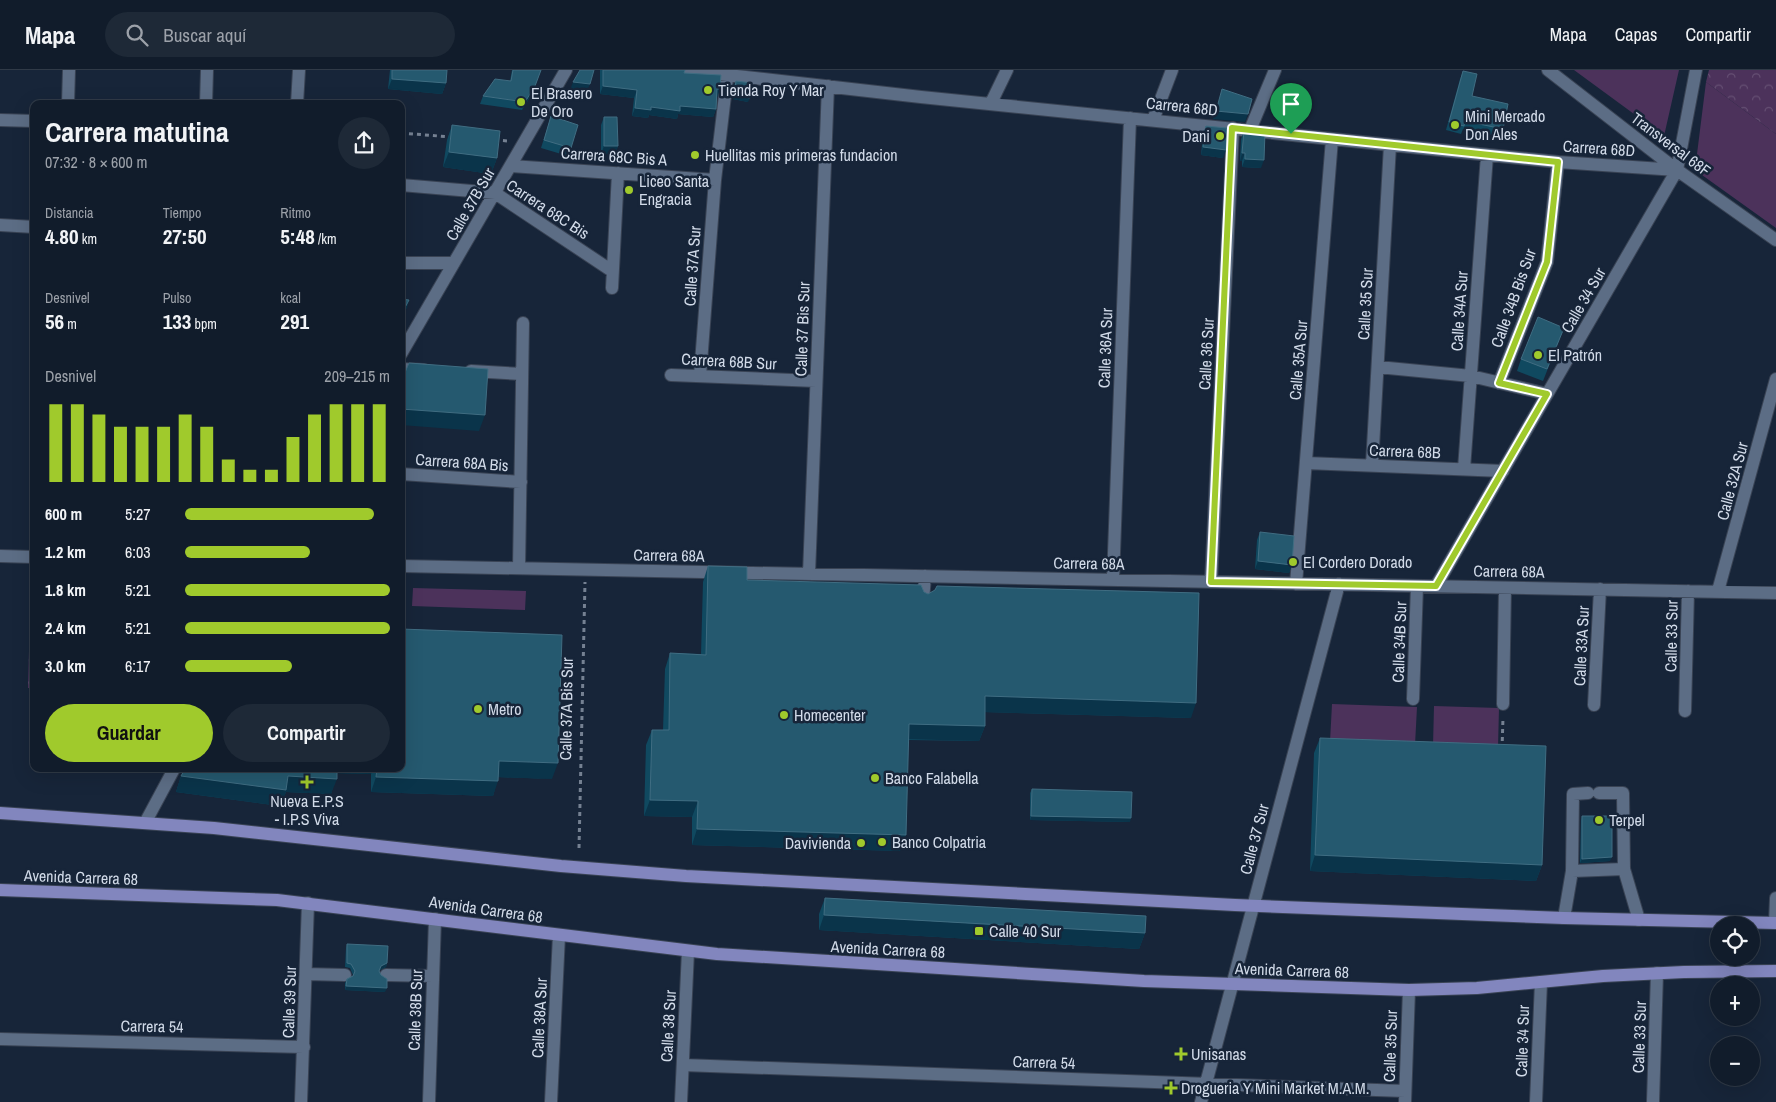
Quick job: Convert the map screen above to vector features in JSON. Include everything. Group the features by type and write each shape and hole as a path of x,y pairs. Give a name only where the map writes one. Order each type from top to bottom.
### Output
{"main road":[{"path":"0,813 251,832 561,866 686,876 1253,905 1564,918 1776,923"},
{"name":"Avenida Carrera 68","path":"0,890 259,899 434,918 688,951 777,959 1232,984 1409,990 1476,988 1657,973 1738,970 1776,971"}],"street":[{"path":"68,100 69,70"},
{"path":"206,100 207,70"},
{"path":"298,100 299,70"},
{"name":"Calle 37B Sur","path":"405,347 566,70"},
{"name":"Carrera 68D","path":"684,70 727,72 828,86 1487,155 1677,170"},
{"path":"991,103 1007,70"},
{"path":"1153,120 1172,70"},
{"path":"1250,130 1275,70"},
{"name":"Transversal 68F","path":"1548,70 1677,170 1776,240"},
{"name":"Calle 34 Sur","path":"1436,586 1677,170 1696,70"},
{"name":"Calle 37A Sur","path":"700,376 715,180 727,72"},
{"name":"Calle 37 Bis Sur","path":"809,574 828,86"},
{"name":"Calle 36A Sur","path":"1113,580 1130,118"},
{"path":"0,120 30,121"},
{"name":"Calle 36 Sur","path":"1211,582 1232,128"},
{"name":"Calle 35A Sur","path":"1296,584 1332,138"},
{"name":"Calle 35 Sur","path":"1372,465 1390,145"},
{"name":"Calle 34A Sur","path":"1464,469 1487,155"},
{"name":"Calle 34B Bis Sur","path":"1499,383 1547,262 1558,162"},
{"name":"Carrera 68C Bis A","path":"511,166 715,180"},
{"path":"612,288 618,173"},
{"name":"Carrera 68C Bis","path":"405,185 495,193 612,271"},
{"path":"0,225 30,227"},
{"path":"405,263 454,264"},
{"path":"519,568 523,323"},
{"path":"1378,367 1471,376 1547,394"},
{"path":"405,369 438,370"},
{"path":"457,371 522,374"},
{"name":"Carrera 68B Sur","path":"671,375 816,381"},
{"name":"Calle 32A Sur","path":"1718,591 1776,379"},
{"name":"Carrera 68B","path":"1306,464 1503,471"},
{"name":"Carrera 68A Bis","path":"405,474 521,482"},
{"path":"0,556 30,557"},
{"name":"Carrera 68A","path":"405,566 1776,592"},
{"path":"923,601 925,576"},
{"name":"Calle 37 Sur","path":"1201,1102 1339,584"},
{"name":"Calle 34B Sur","path":"1413,699 1417,586"},
{"path":"1503,704 1505,588"},
{"name":"Calle 33A Sur","path":"1594,705 1600,589"},
{"name":"Calle 33 Sur","path":"1685,711 1688,591"},
{"path":"145,823 172,772"},
{"path":"1564,918 1572,871 1573,794 1623,793 1624,869 1639,920"},
{"path":"1572,871 1624,869"},
{"path":"1776,898 1776,923"},
{"name":"Calle 39 Sur","path":"301,1102 308,903"},
{"name":"Calle 38B Sur","path":"429,1102 434,918"},
{"name":"Calle 38A Sur","path":"551,1102 559,935"},
{"name":"Calle 38 Sur","path":"681,1102 688,951"},
{"name":"Calle 33 Sur","path":"1653,1102 1657,973"},
{"path":"306,974 345,975"},
{"path":"386,975 433,976"},
{"name":"Calle 34 Sur","path":"1536,1102 1541,982"},
{"name":"Calle 35 Sur","path":"1405,1097 1409,990"},
{"name":"Carrera 54","path":"0,1039 304,1047"},
{"name":"Carrera 54","path":"683,1065 1205,1084 1405,1097"}],"path":[{"path":"405,133 458,137"},
{"path":"486,139 524,142"},
{"name":"Calle 37A Bis Sur","path":"579,848 586,569"},
{"path":"1492,749 1502,750 1503,704"}],"green space":[{"path":"1574,70 1679,70 1664,136"},
{"path":"1709,70 1776,70 1776,134 1706,82"},
{"path":"1706,82 1776,134 1776,228 1695,170"},
{"path":"413,588 526,591 525,610 412,606"},
{"path":"30,614 30,688 28,688"},
{"path":"1332,704 1417,707 1415,745 1330,742"},
{"path":"1434,706 1499,708 1498,748 1433,746"}],"building":[{"path":"392,70 447,70 446,83 392,79"},
{"path":"513,70 541,70 535,86 525,102 483,96 495,79 511,81"},
{"path":"580,70 594,70 590,84 573,82"},
{"path":"603,70 685,70 684,73 721,75 720,89 717,89 716,109 680,106 680,111 651,107 651,110 635,108 637,90 603,86"},
{"path":"1463,71 1477,74 1472,96 1508,104 1503,129 1465,121 1464,126 1449,122"},
{"path":"736,81 752,83 750,98 734,95"},
{"path":"1222,89 1252,99 1248,114 1216,111"},
{"path":"551,116 578,125 571,148 544,140"},
{"path":"604,117 617,117 618,146 604,146"},
{"path":"452,125 500,131 497,158 449,152"},
{"path":"1206,126 1227,128 1226,150 1203,147"},
{"path":"1244,131 1265,132 1264,160 1245,159 1245,153 1242,153"},
{"path":"405,300 409,300 405,308"},
{"name":"El Patrón","path":"1538,317 1564,328 1547,369 1521,359"},
{"path":"409,363 488,369 485,415 405,409 405,372"},
{"path":"1260,532 1294,536 1292,565 1258,561"},
{"name":"Homecenter","path":"708,566 747,567 747,580 921,585 924,592 928,594 935,590 937,586 1199,593 1196,703 985,696 985,726 909,724 906,835 697,829 698,801 650,800 652,730 669,730 670,653 706,655"},
{"name":"Metro","path":"405,629 562,635 558,763 499,761 498,781 376,777 377,772 405,772"},
{"path":"1320,738 1546,746 1542,865 1315,855"},
{"path":"183,772 337,772 337,779 288,776 286,790 181,776"},
{"path":"1032,789 1132,792 1131,818 1031,816"},
{"name":"Terpel","path":"1582,816 1612,816 1612,857 1582,859"},
{"path":"825,898 1146,916 1145,933 824,915"},
{"path":"347,944 388,946 387,963 381,966 379,971 387,979 387,988 346,986 347,979 353,976 355,971 351,964 347,963"}],"place":[{"name":"Tienda Roy Y Mar","path":"708,90"},
{"name":"El Brasero De Oro","path":"521,102"},
{"name":"Mini Mercado Don Ales","path":"1455,125"},
{"name":"Dani","path":"1220,136"},
{"name":"Huellitas mis primeras fundacion","path":"695,155"},
{"name":"Liceo Santa Engracia","path":"629,190"},
{"name":"El Patrón","path":"1538,355"},
{"name":"El Cordero Dorado","path":"1293,562"},
{"name":"Metro","path":"478,709"},
{"name":"Homecenter","path":"784,715"},
{"name":"Banco Falabella","path":"875,778"},
{"name":"Nueva E.P.S - I.P.S Viva","path":"307,782"},
{"name":"Terpel","path":"1599,820"},
{"name":"Banco Colpatria","path":"882,842"},
{"name":"Davivienda","path":"861,843"},
{"name":"Calle 40 Sur","path":"979,931"},
{"name":"Unisanas","path":"1181,1054"},
{"name":"Drogueria Y Mini Market M.A.M.","path":"1171,1088"}],"route":[{"path":"1232,128 1291,134 1558,162 1547,262 1499,383 1547,394 1436,586 1211,582 1232,128"}]}
